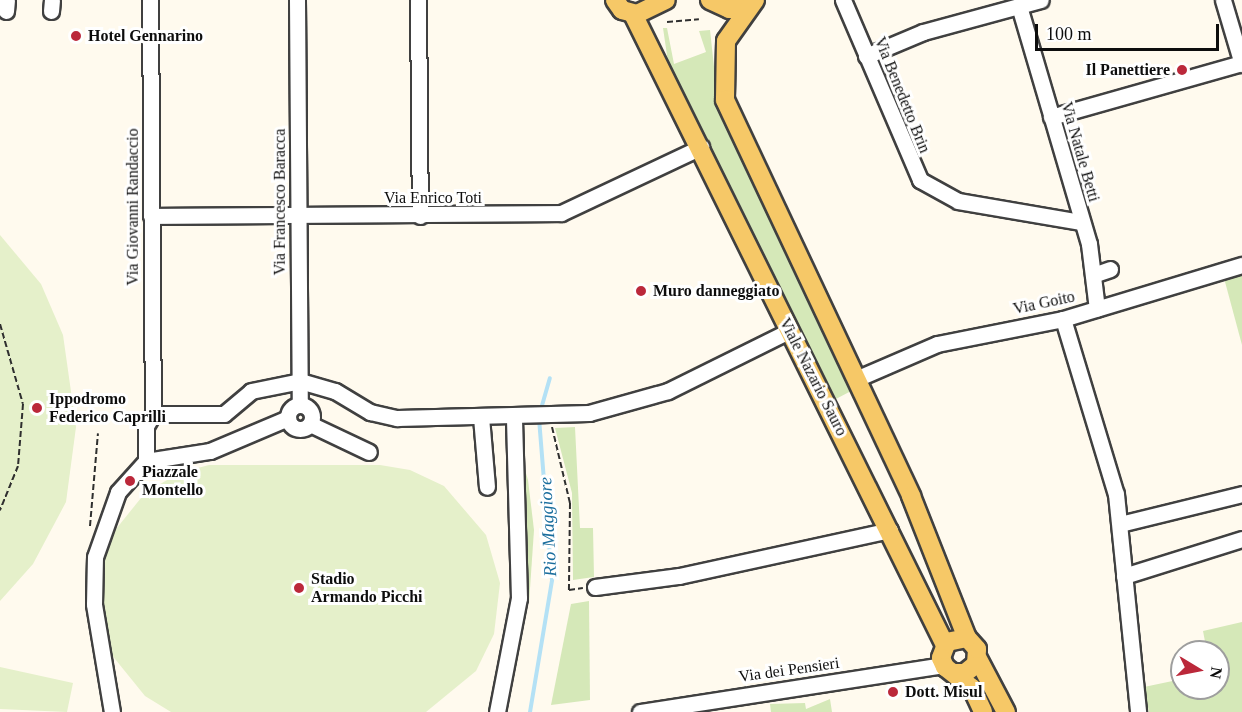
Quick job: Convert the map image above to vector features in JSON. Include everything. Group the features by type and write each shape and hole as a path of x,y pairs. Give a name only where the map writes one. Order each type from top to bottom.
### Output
{"main road":[{"path":"612,1 633,14 666,0"},
{"path":"710,0 729,9 751,4"},
{"path":"751,4 726,41 725,100 911,496 967,638 976,646 978,659 1006,712"},
{"name":"Viale Nazario Sauro","path":"633,14 789,331 891,530 945,645"},
{"path":"967,638 945,645 949,669 968,684 983,712"},
{"path":"949,669 969,671 978,659"}],"street":[{"name":"Via Giovanni Randaccio","path":"150,0 153,414"},
{"name":"Via Francesco Baracca","path":"297,0 300,404"},
{"path":"418,0 420,216"},
{"name":"Via Benedetto Brin","path":"843,0 911,165 928,186 958,201 1081,222"},
{"path":"866,56 923,32 1041,0"},
{"path":"1052,117 1242,64 1223,0"},
{"name":"Via Natale Betti","path":"1019,6 1081,222 1093,275 1097,309"},
{"name":"Via Enrico Toti","path":"151,216 299,217 561,213 700,147"},
{"name":"Via Goito","path":"856,379 937,344 1063,319 1097,309 1153,301 1242,265"},
{"path":"1093,275 1110,268"},
{"path":"1063,319 1112,480 1120,524 1138,712"},
{"path":"146,461 146,426 153,414 224,414 252,391 300,381 336,391 382,416 558,416 648,399 789,331"},
{"path":"112,712 94,604 95,556 118,492 146,461 210,451 288,418 300,404 312,412 310,424"},
{"path":"497,712 519,598 521,416"},
{"path":"481,417 487,487"},
{"path":"288,418 295,428 310,424 369,452"},
{"path":"1120,524 1242,494"},
{"path":"595,587 679,576 891,530"},
{"path":"1124,576 1242,539"},
{"name":"Via dei Pensieri","path":"640,712 697,707 949,669"}],"path":[{"path":"667,22 699,19"},
{"path":"0,324 23,404 18,466 0,510"},
{"path":"558,416 552,427 570,503 569,590"}],"green space":[{"path":"663,28 667,28 674,64 706,52 699,31 710,30 718,103 853,390 834,400 669,69"},
{"name":"Ippodromo Federico Caprilli","path":"0,235 41,284 63,335 76,427 66,502 33,564 0,601"},
{"path":"1242,273 1242,345 1224,278"},
{"path":"575,427 580,528 593,528 594,577 573,580 572,493 555,428"},
{"name":"Stadio Armando Picchi","path":"209,465 380,465 410,470 444,486 486,535 500,583 494,634 476,671 426,712 171,712 145,696 111,654 100,620 100,570 112,534 145,493 179,473"},
{"path":"520,470 525,470 528,480 534,530 529,603 524,603"},
{"path":"589,601 590,700 551,705 571,604"},
{"path":"1242,622 1242,712 1149,712 1144,687 1170,682 1170,700 1230,700 1230,640 1205,640 1203,631"},
{"path":"0,667 73,683 67,712 0,709"},
{"path":"830,699 832,712 771,712 770,704 805,703 806,709"}],"waterway":[{"name":"Rio Maggiore","path":"541,409 550,378"},
{"name":"Rio Maggiore","path":"530,712 552,580 539,419"}],"place":[{"name":"Hotel Gennarino","path":"76,36"},
{"name":"Il Panettiere","path":"1182,70"},
{"name":"Muro danneggiato","path":"641,291"},
{"name":"Ippodromo Federico Caprilli","path":"37,408"},
{"name":"Piazzale Montello","path":"130,481"},
{"name":"Stadio Armando Picchi","path":"299,588"},
{"name":"Dott. Misul","path":"893,692"}]}
